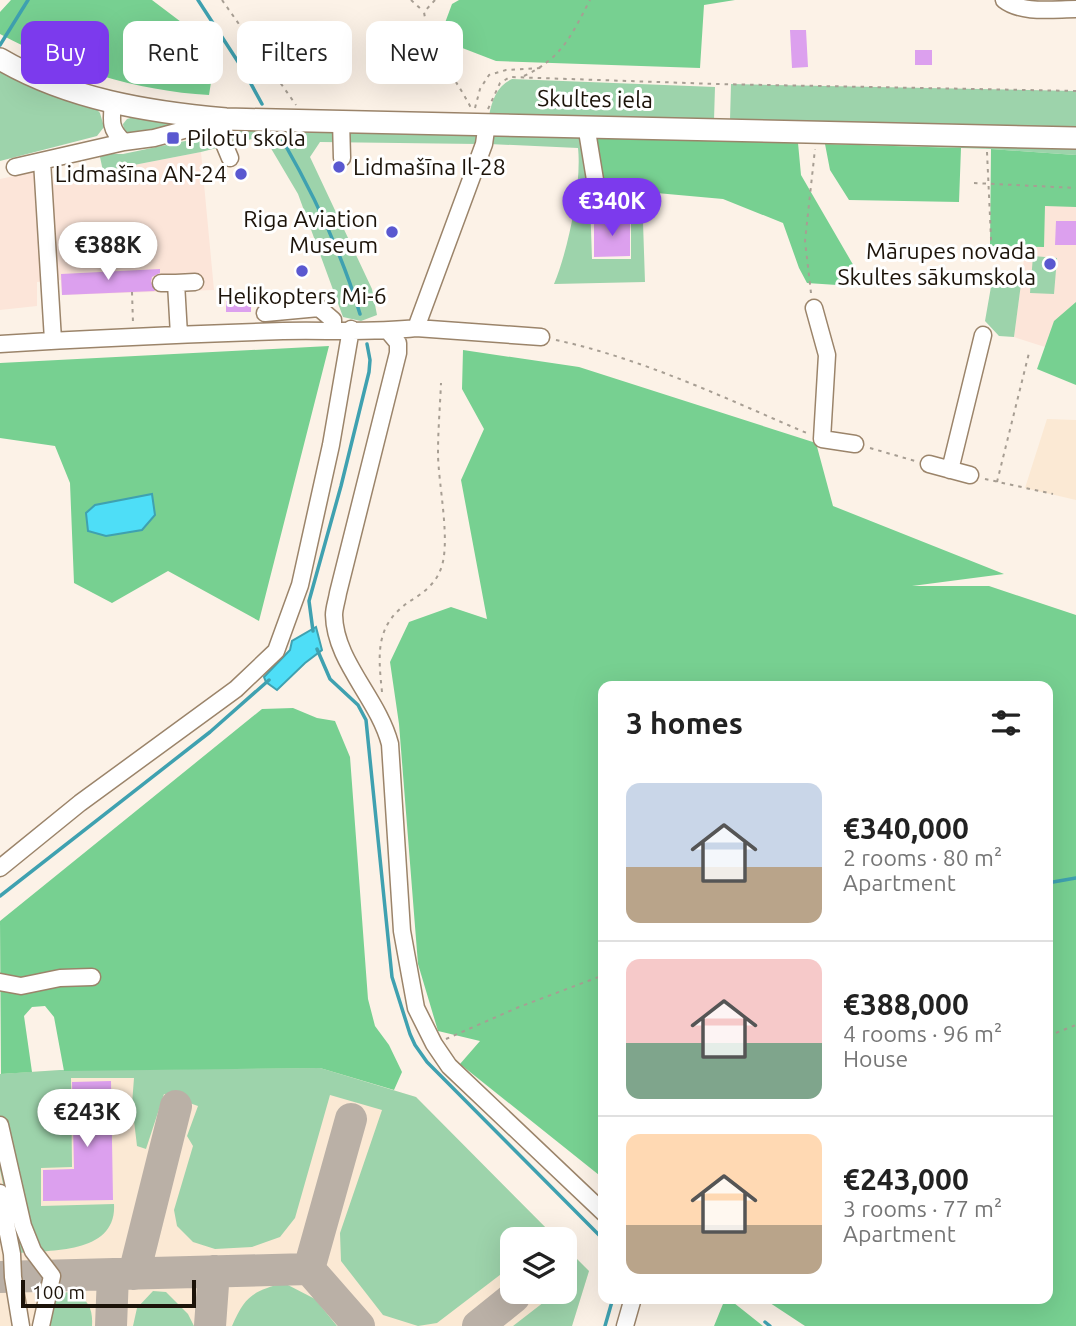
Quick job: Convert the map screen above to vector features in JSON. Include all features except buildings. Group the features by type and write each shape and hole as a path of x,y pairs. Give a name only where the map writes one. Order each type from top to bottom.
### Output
{"main road":[{"name":"Skultes iela","path":"0,59 22,72 66,90 113,103 220,120 586,125 1076,138"}],"street":[{"path":"1004,0 1011,5 1025,8 1076,9"},
{"path":"113,103 110,123 115,135 124,142"},
{"path":"15,167 124,142 136,142 220,120 230,158"},
{"path":"341,120 342,158"},
{"path":"416,328 480,162 487,123"},
{"path":"586,125 599,204 621,204"},
{"path":"42,160 53,340"},
{"path":"178,335 169,283 195,282"},
{"path":"265,313 319,308 333,320 333,330"},
{"path":"814,308 827,355 822,439 855,444"},
{"path":"0,344 178,335 351,329 388,331 416,328 541,337"},
{"path":"0,868 80,803 236,689 276,651 300,585 331,445 351,329"},
{"path":"388,331 398,343 398,353 334,615 342,650 385,724 390,744 402,931 416,1008 434,1044 449,1066 598,1207"},
{"path":"950,470 983,335"},
{"path":"929,464 970,475"},
{"path":"0,982 21,986 60,978 92,977"},
{"path":"0,1125 23,1226 33,1251 52,1276 41,1326"},
{"path":"0,1194 12,1254 21,1326"},
{"path":"625,1326 631,1304"}],"path":[{"path":"222,0 307,120"},
{"path":"411,0 424,12 427,33 444,67 474,115 480,89 489,75 506,70 542,68"},
{"path":"424,12 435,0"},
{"path":"523,77 553,60 571,36 590,0"},
{"path":"487,123 485,115 500,83 510,77 1076,91"},
{"path":"814,308 804,241 817,131"},
{"path":"987,135 992,260"},
{"path":"974,183 1076,188"},
{"path":"132,292 134,337"},
{"path":"541,337 586,346 676,378 822,439"},
{"path":"997,482 1029,352"},
{"path":"383,699 379,662 381,639 389,620 402,607 426,591 441,571 445,540 438,453 440,383"},
{"path":"855,444 929,464"},
{"path":"970,475 1053,494"},
{"path":"434,1044 519,1007 598,977"},
{"path":"1053,1034 1076,1026"}],"shaded area":[{"path":"201,152 214,290 62,295 61,280 37,282 37,306 0,310 0,179 33,172 40,181 62,179"},
{"name":"Mārupes novada Skultes sākumskola","path":"1027,188 1076,190 1076,357 1014,337 1026,244"},
{"path":"1047,419 1076,420 1076,500 1025,488"},
{"path":"320,1068 416,1097 545,1227 500,1227 500,1304 577,1304 577,1259 589,1271 572,1326 0,1326 0,1074 60,1070"}],"green space":[{"path":"11,0 152,0 180,21 123,21 123,82 109,78 109,21 21,21 21,44 0,34 0,12"},
{"path":"459,0 735,0 704,5 700,68 496,61 463,48 463,21 446,21 452,4"},
{"path":"0,68 21,76 21,84 40,84 93,105 100,113 104,127 97,136 0,161"},
{"path":"512,79 715,87 714,120 489,116 496,94 502,85"},
{"path":"132,84 211,84 209,95"},
{"path":"731,84 1076,91 1076,127 730,120"},
{"path":"137,116 175,125 129,135 124,131 123,124 127,119"},
{"path":"252,127 476,133 478,144 320,142 310,157 372,289 377,315 361,321 343,317 298,194 269,145 272,134 201,152 103,171 100,157 106,154 123,154"},
{"path":"579,132 590,200 592,259 631,259 631,191 642,192 645,282 554,284 573,217 578,179 578,148 489,144 495,135"},
{"path":"593,136 1076,148 1076,155 991,149"},
{"path":"593,136 798,143 801,175 855,268 852,286 807,283 783,223 723,199 601,188"},
{"path":"825,144 961,148 959,202 849,200 830,170"},
{"path":"991,149 1076,155 1076,207 1045,206 1044,247 990,246"},
{"path":"1033,256 1057,258 1054,294 1030,293"},
{"path":"992,281 1021,284 1014,337 999,336 985,321"},
{"path":"1076,302 1076,385 1037,369 1054,321"},
{"path":"329,346 259,621 168,571 112,603 74,583 70,483 55,446 0,438 0,363"},
{"path":"463,350 579,367 816,443 833,506 1004,574 912,586 989,586 1076,615 1076,1326 805,1326 772,1304 1053,1304 1053,681 598,681 598,1174 460,1064 480,1041 438,1031 418,964 399,724 390,662 409,622 451,607 487,619 461,480 484,429 462,389"},
{"path":"293,708 317,718 335,721 350,757 368,999 375,1026 389,1045 402,1072 394,1090 320,1068 64,1071 54,1017 45,1006 32,1007 24,1016 32,1072 1,1074 0,921 262,709"},
{"path":"320,1068 416,1097 545,1227 500,1227 500,1275 437,1323 418,1326 383,1315 341,1261 340,1233 382,1110 330,1095 295,1218 280,1237 252,1247 215,1249 193,1242 177,1226 174,1210 193,1146 187,1136 198,1106 164,1094 146,1149 137,1146 132,1104 134,1078 71,1078 72,1167 41,1168 41,1206 114,1204 112,1220 105,1232 94,1241 80,1246 18,1253 0,1170 0,1074 60,1070"},
{"path":"577,1259 589,1271 572,1326 513,1326 541,1304 577,1304"},
{"path":"284,1283 315,1299 337,1326 232,1326 251,1296"},
{"path":"153,1291 166,1292 188,1314 194,1326 133,1326 137,1308"},
{"path":"74,1292 89,1306 92,1326 45,1326 52,1293"},
{"path":"723,1304 735,1304 763,1326 714,1326"}],"water":[{"path":"152,494 155,515 142,530 106,536 88,531 86,513 95,505"},
{"path":"316,627 322,650 277,690 266,682 264,677 290,650 292,641"}],"waterway":[{"path":"0,45 28,0"},
{"path":"198,0 262,104"},
{"path":"283,141 326,225 360,314"},
{"path":"313,631 309,601 369,372 367,344"},
{"path":"317,649 330,679 358,705 366,720 392,977 415,1045 427,1062 598,1234"},
{"path":"0,896 210,732 269,680"},
{"path":"1053,882 1076,878"},
{"path":"605,1326 611,1304"},
{"path":"765,1322 770,1326"}],"taxiway":[{"path":"134,1274 176,1106"},
{"path":"309,1269 351,1119"},
{"path":"0,1277 309,1269 359,1326"},
{"path":"210,1326 214,1271"},
{"path":"111,1326 113,1275"},
{"path":"478,1326 505,1304"}],"place":[{"name":"Pilotu skola","path":"173,138"},
{"name":"Lidmašīna Il-28","path":"339,167"},
{"name":"Lidmašīna AN-24","path":"241,174"},
{"name":"Riga Aviation Museum","path":"392,232"},
{"name":"Mārupes novada Skultes sākumskola","path":"1050,264"},
{"name":"Helikopters Mi-6","path":"302,271"}]}
